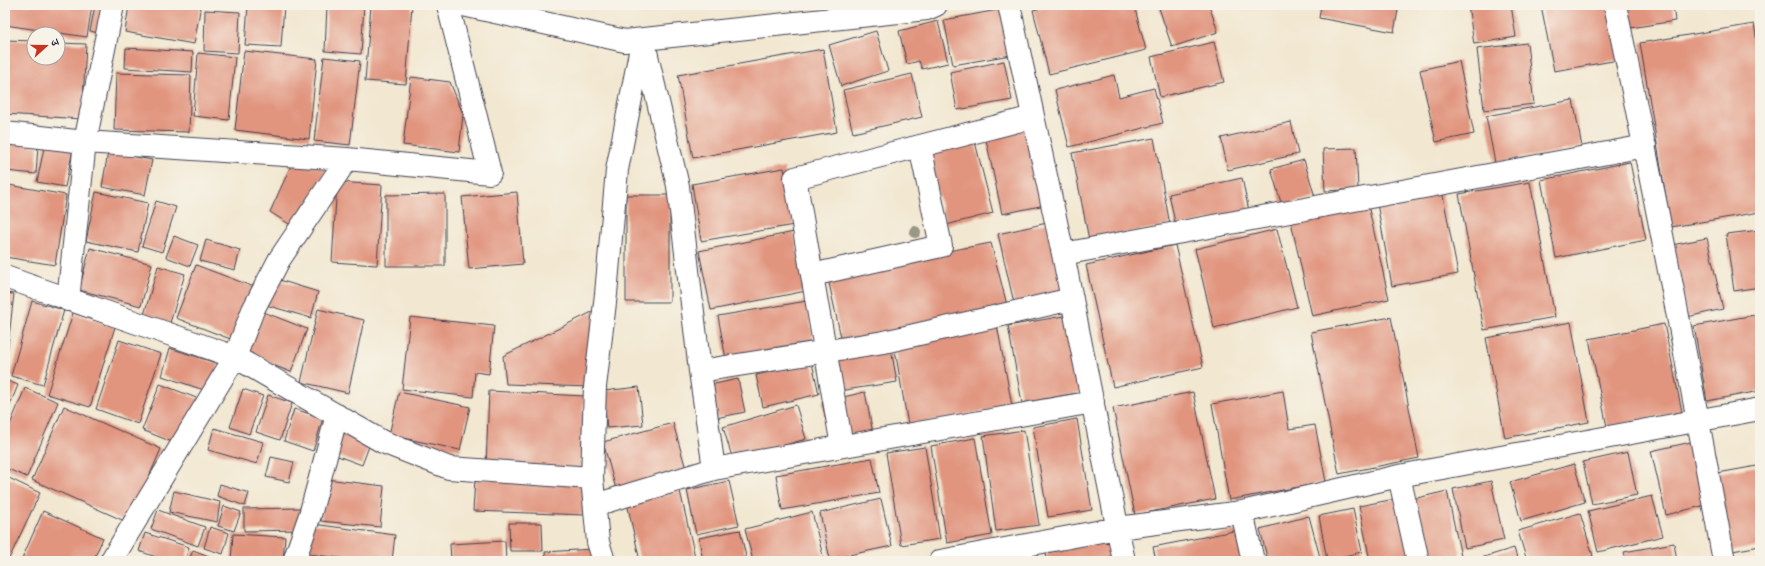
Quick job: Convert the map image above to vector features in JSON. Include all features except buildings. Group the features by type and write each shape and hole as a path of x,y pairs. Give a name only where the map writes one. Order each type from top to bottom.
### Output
{"street":[{"path":"68,300 85,142 113,5"},
{"path":"5,133 85,142 346,159 490,173 448,5"},
{"path":"463,5 625,41 927,9 936,5"},
{"path":"1009,5 1063,254 1124,561"},
{"path":"1615,5 1645,146 1724,561"},
{"path":"642,39 678,186 700,371 714,469"},
{"path":"604,561 598,542 592,478 595,387 606,294 617,170 642,39"},
{"path":"842,446 795,178 1033,117"},
{"path":"812,275 941,246 920,146"},
{"path":"1063,254 1645,146"},
{"path":"111,561 234,357 253,310 279,260 346,159"},
{"path":"5,277 234,357 383,442 449,468 592,478"},
{"path":"700,371 884,342 1072,298"},
{"path":"595,505 714,469 1093,402"},
{"path":"940,561 1118,528 1242,512 1399,476 1760,409"},
{"path":"294,561 310,515 337,415"},
{"path":"1399,476 1418,561"},
{"path":"1242,512 1253,561"}]}
